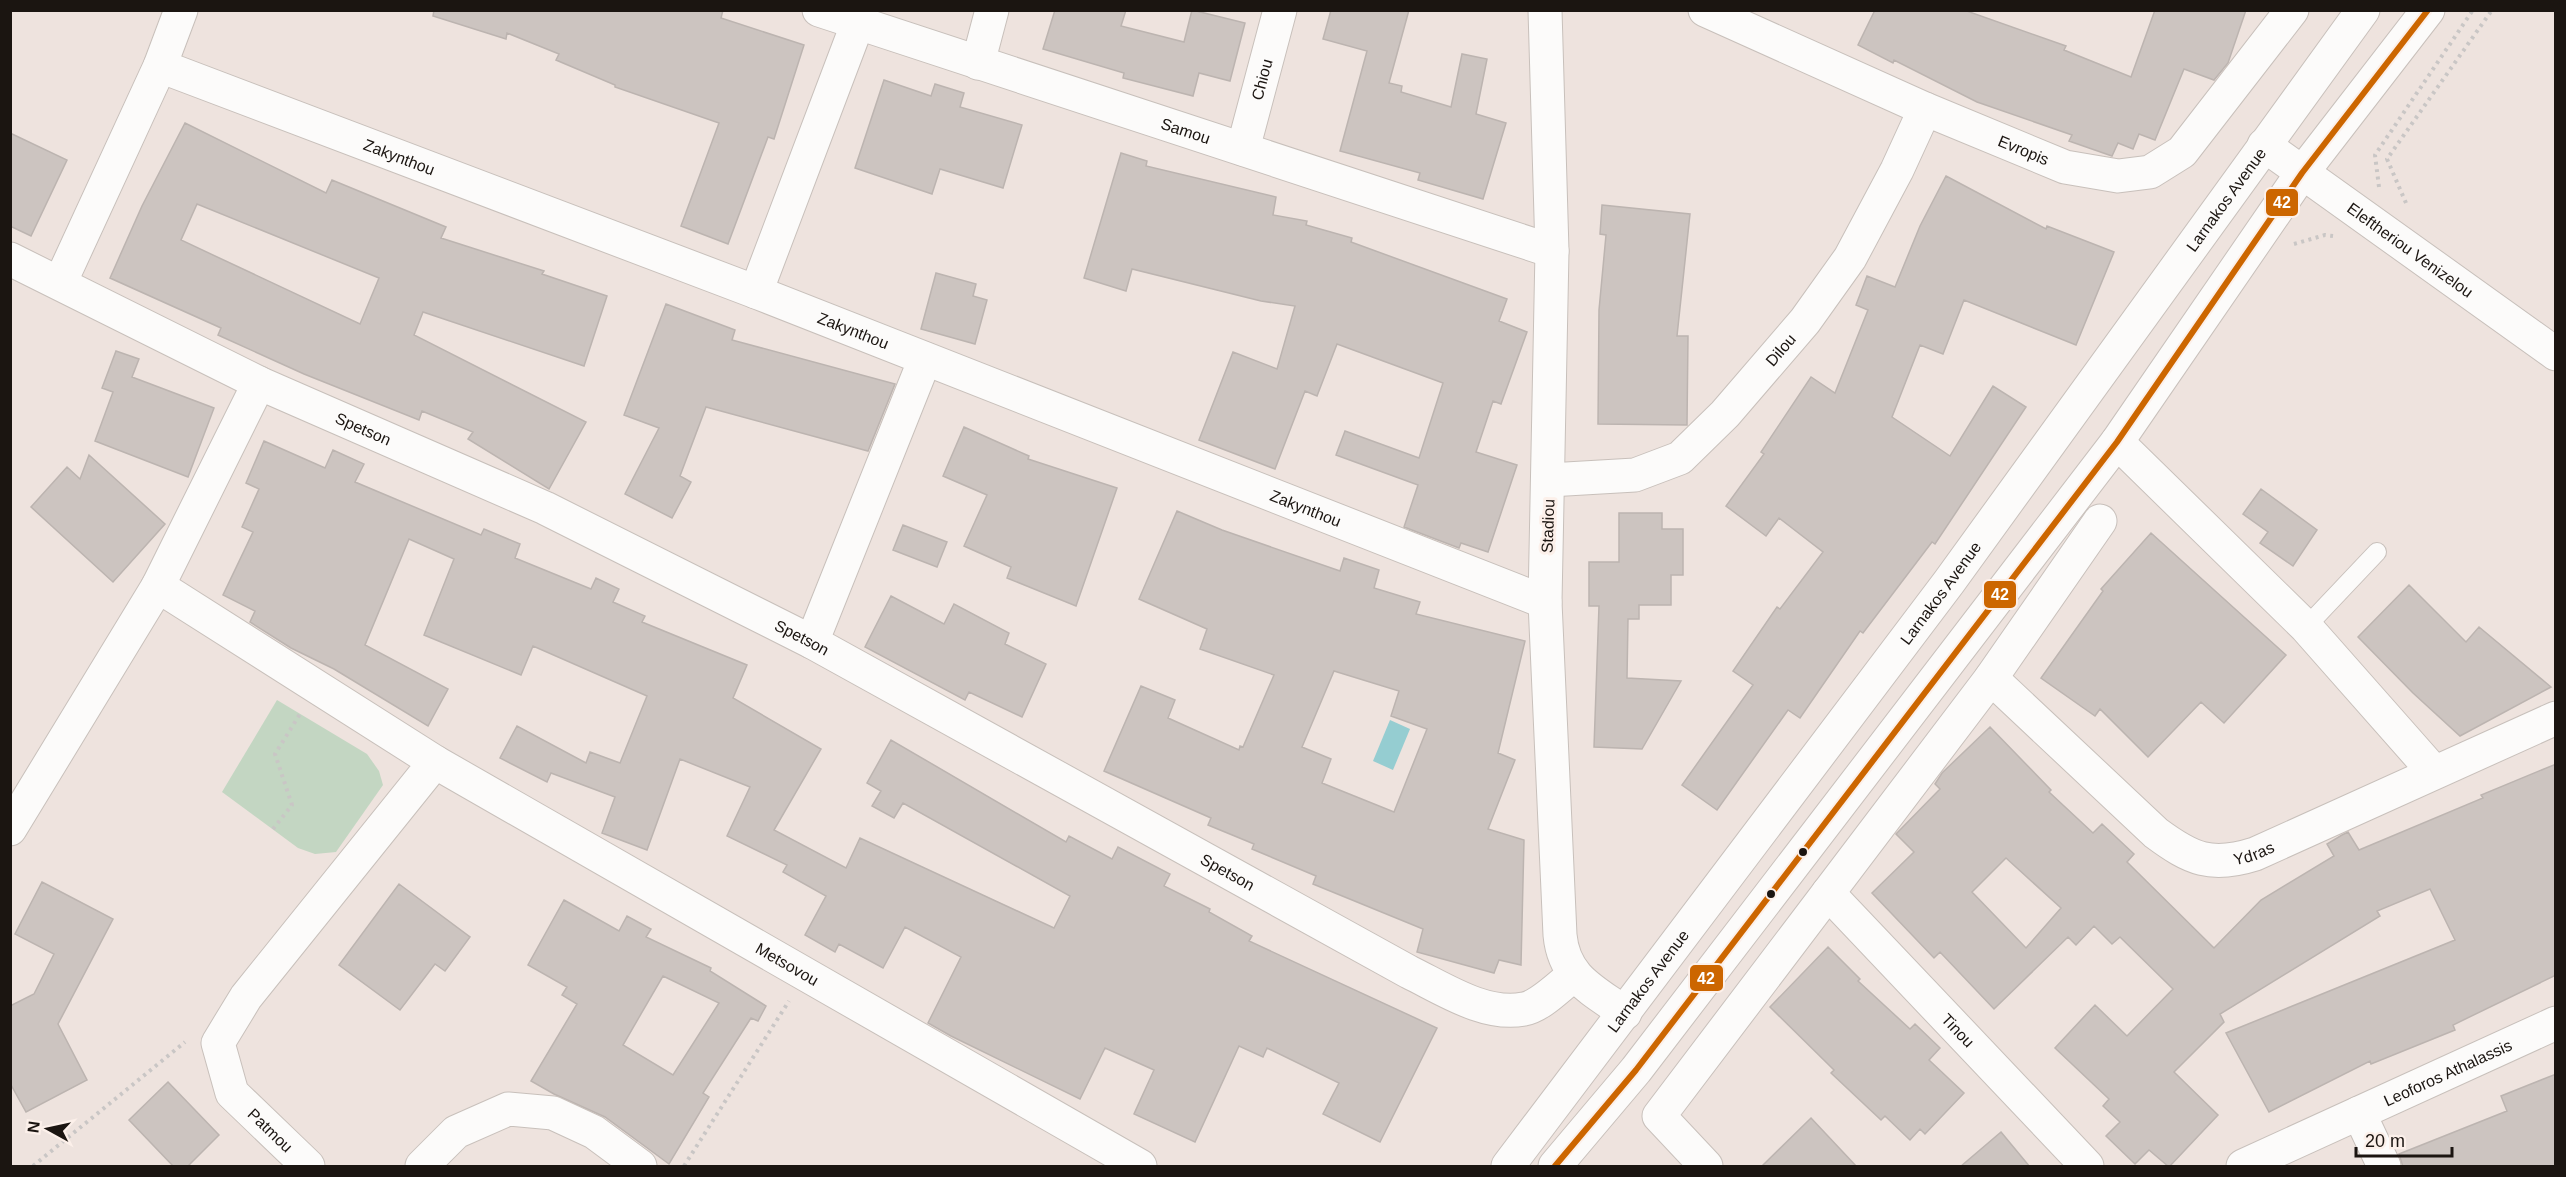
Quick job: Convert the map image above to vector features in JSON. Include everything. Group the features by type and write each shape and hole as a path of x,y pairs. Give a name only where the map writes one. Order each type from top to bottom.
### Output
{"street":[{"path":"60,283 160,66 182,10"},
{"name":"Samou","path":"819,10 857,25 1552,251"},
{"path":"978,63 992,10"},
{"name":"Chiou","path":"1243,149 1280,10"},
{"name":"Stadiou","path":"1545,10 1552,251 1545,602 1560,935 1562,953 1574,975 1625,1013"},
{"name":"Evropis","path":"1705,10 1925,109 2065,167 2118,176 2150,172 2181,152 2292,10"},
{"name":"Larnakos Avenue","path":"1508,1167 1949,582 2363,10"},
{"path":"1555,1167 1636,1070 2116,442 2302,173 2428,10"},
{"path":"756,292 857,25"},
{"name":"Zakynthou","path":"160,66 756,292 1545,602"},
{"name":"Dilou","path":"1549,480 1635,475 1662,465 1680,458 1725,414 1805,321 1850,258 1896,171 1925,109"},
{"name":"Eleftheriou Venizelou","path":"2264,145 2556,354"},
{"name":"Spetson","path":"10,259 259,383 545,508 812,642 1409,972 1461,998 1491,1007 1525,1009 1574,975"},
{"path":"812,642 925,359"},
{"path":"10,830 158,586 259,383"},
{"path":"2116,442 2306,627 2434,772"},
{"path":"1706,1167 1659,1116 1991,678 2100,521"},
{"name":"Metsovou","path":"158,586 435,762 1140,1167"},
{"name":"Ydras","path":"1991,678 2156,833 2179,850 2213,862 2233,861 2255,854 2556,718"},
{"path":"218,1043 246,997 435,762"},
{"name":"Tinou","path":"1828,893 2086,1167"},
{"name":"Leoforos Athalassis","path":"2243,1167 2556,1023"},
{"name":"Patmou","path":"218,1043 232,1094 308,1167"},
{"path":"422,1167 456,1132 507,1109 553,1113 594,1132 640,1167"},
{"path":"2359,1113 2384,1167"}],"lane":[{"path":"2306,627 2376,552"}],"path":[{"path":"2379,194 2375,155 2473,10"},
{"path":"2412,207 2403,201 2386,159 2492,10"},
{"path":"273,829 292,805 275,754 317,687"},
{"path":"684,1167 805,975"},
{"path":"33,1167 188,1040 218,1043"}],"green space":[{"path":"277,700 367,754 379,771 383,785 336,852 315,854 298,848 222,792"}],"water":[{"path":"1390,720 1410,729 1393,770 1373,761"}],"building":[{"path":"434,10 723,10 721,18 804,45 774,139 768,137 728,244 681,226 719,123 615,87 615,85 556,60 559,54 507,33 506,39 433,16"},
{"path":"1055,10 1126,10 1121,26 1184,42 1192,10 1245,23 1230,81 1199,73 1193,96 1123,78 1124,73 1043,49"},
{"path":"1331,10 1409,10 1389,83 1402,86 1401,92 1451,107 1462,54 1487,59 1476,114 1506,123 1483,199 1418,180 1420,173 1340,151 1367,51 1323,39"},
{"path":"1875,10 1964,10 2066,46 2064,50 2131,77 2155,10 2246,10 2228,63 2214,80 2184,69 2155,140 2139,134 2133,149 2118,143 2112,156 2069,141 2072,135 1977,102 1894,60 1893,63 1858,45"},
{"path":"884,80 931,96 935,84 964,93 960,107 1022,125 1003,188 940,169 932,194 855,168"},
{"path":"185,123 326,193 332,180 446,227 441,238 544,271 542,274 607,296 584,366 423,312 414,335 586,422 549,489 468,439 473,432 422,411 419,420 304,374 218,335 221,328 110,278 142,206","holes":["197,204 379,278 360,324 181,240"]},
{"path":"10,133 67,160 31,236 10,226"},
{"path":"1121,153 1147,161 1146,166 1276,197 1273,215 1307,221 1306,225 1352,238 1351,242 1507,299 1499,321 1527,332 1501,404 1493,401 1476,452 1517,465 1488,552 1461,543 1459,548 1404,527 1418,485 1336,455 1345,431 1419,458 1443,383 1337,344 1317,396 1305,391 1275,469 1199,440 1233,352 1277,369 1295,306 1261,301 1132,269 1126,291 1084,278"},
{"path":"1946,176 2046,229 2047,226 2114,252 2076,345 1964,300 1943,354 1920,345 1892,417 1950,456 1993,386 2026,407 1935,544 1932,542 1863,633 1860,631 1800,718 1788,710 1717,810 1682,785 1753,685 1733,671 1777,607 1780,609 1823,552 1779,518 1766,536 1726,506 1764,454 1761,452 1811,377 1835,393 1868,310 1856,305 1867,276 1895,287 1920,226"},
{"path":"1602,205 1690,214 1677,336 1688,336 1687,425 1598,424 1599,310 1606,235 1600,234"},
{"path":"936,273 976,284 973,296 987,300 975,344 921,329"},
{"path":"666,304 735,330 732,340 895,384 868,451 706,407 680,476 691,482 672,518 625,494 659,428 624,415"},
{"path":"116,351 139,359 132,377 214,408 188,477 95,441 113,392 102,388"},
{"path":"964,427 1029,456 1028,459 1117,488 1076,606 1007,578 1011,567 964,546 987,495 943,476"},
{"path":"264,441 325,468 333,450 364,464 355,482 481,535 484,529 520,544 515,558 591,589 596,578 619,589 613,602 645,616 642,622 747,665 733,698 821,749 774,830 846,868 860,838 1054,928 1070,896 903,803 894,818 872,806 881,791 867,783 891,740 1066,842 1069,836 1112,859 1118,847 1170,874 1164,886 1210,909 1209,912 1252,936 1249,941 1437,1028 1380,1142 1323,1114 1339,1083 1267,1048 1263,1057 1239,1046 1195,1142 1134,1114 1154,1070 1105,1048 1080,1099 951,1036 928,1023 961,957 905,927 883,968 839,944 835,952 805,935 826,896 783,872 787,865 727,836 750,787 680,759 647,850 602,833 615,797 551,773 547,782 500,758 517,726 586,763 590,752 620,763 647,696 533,646 521,675 424,635 454,559 409,539 365,645 448,689 428,726 334,669 291,648 250,622 255,611 223,595 253,532 242,527 259,489 246,483"},
{"path":"89,455 165,524 113,582 31,507 67,467 80,479"},
{"path":"2261,489 2317,530 2293,566 2260,543 2268,532 2243,514"},
{"path":"1177,511 1222,530 1340,571 1344,558 1379,570 1374,588 1420,602 1416,614 1525,641 1498,753 1515,760 1488,829 1524,840 1521,965 1499,960 1494,973 1417,952 1423,929 1313,884 1316,876 1252,849 1254,844 1208,825 1211,818 1104,771 1141,686 1175,700 1168,718 1239,750 1240,746 1243,747 1274,675 1200,649 1207,629 1139,599","holes":["1334,671 1399,691 1391,716 1427,729 1394,812 1322,783 1331,759 1302,747"]},
{"path":"1619,513 1662,513 1662,529 1683,529 1683,575 1671,575 1671,605 1639,605 1639,619 1628,619 1627,678 1681,681 1642,749 1594,747 1599,606 1589,606 1589,562 1619,562"},
{"path":"903,525 947,542 937,567 893,550"},
{"path":"2151,533 2286,655 2224,723 2201,702 2148,757 2100,709 2095,716 2041,678 2103,591 2101,589"},
{"path":"2409,585 2466,642 2479,627 2551,687 2460,736 2413,693 2358,637"},
{"path":"891,596 944,624 954,604 1009,633 1005,644 1046,664 1022,717 969,692 965,700 865,647"},
{"path":"1990,727 2051,790 2049,792 2093,833 2102,824 2134,854 2127,862 2214,948 2261,900 2334,856 2327,844 2342,835 2348,832 2359,850 2483,798 2481,795 2556,764 2556,975 2453,1025 2455,1030 2371,1064 2370,1061 2269,1112 2226,1033 2455,940 2430,889 2377,911 2380,916 2220,1014 2224,1022 2174,1072 2218,1115 2169,1167 2149,1150 2135,1164 2106,1136 2120,1122 2103,1106 2109,1099 2055,1048 2095,1005 2127,1036 2173,989 2120,937 2112,944 2094,926 2076,945 2068,937 1994,1009 1940,952 1934,958 1872,893 1914,852 1896,834 1940,789 1935,784 1942,773","holes":["2006,858 2061,908 2026,948 1972,892"]},
{"path":"42,882 113,919 58,1024 87,1080 26,1112 10,1083 10,1006 34,994 54,954 15,934"},
{"path":"399,884 470,937 445,971 435,964 400,1010 339,965"},
{"path":"564,900 619,931 627,916 651,929 646,937 711,968 710,971 766,1006 758,1021 751,1018 703,1093 709,1097 669,1164 605,1117 531,1081 577,1004 562,995 567,987 528,965","holes":["663,976 719,1003 673,1075 623,1045"]},
{"path":"1828,947 1860,979 1858,981 1910,1029 1915,1024 1940,1048 1929,1060 1964,1093 1925,1134 1920,1129 1910,1140 1885,1116 1881,1120 1831,1073 1834,1070 1770,1007"},
{"path":"2556,1074 2556,1167 2403,1167 2399,1154 2507,1111 2501,1096"},
{"path":"168,1082 219,1135 187,1167 174,1167 129,1120"},
{"path":"1811,1118 1857,1167 1761,1167"},
{"path":"2001,1132 2030,1167 1960,1167"}],"transit line":[{"name":"42","path":"1555,1166 1636,1070 2117,442 2302,173 2428,10"}]}
